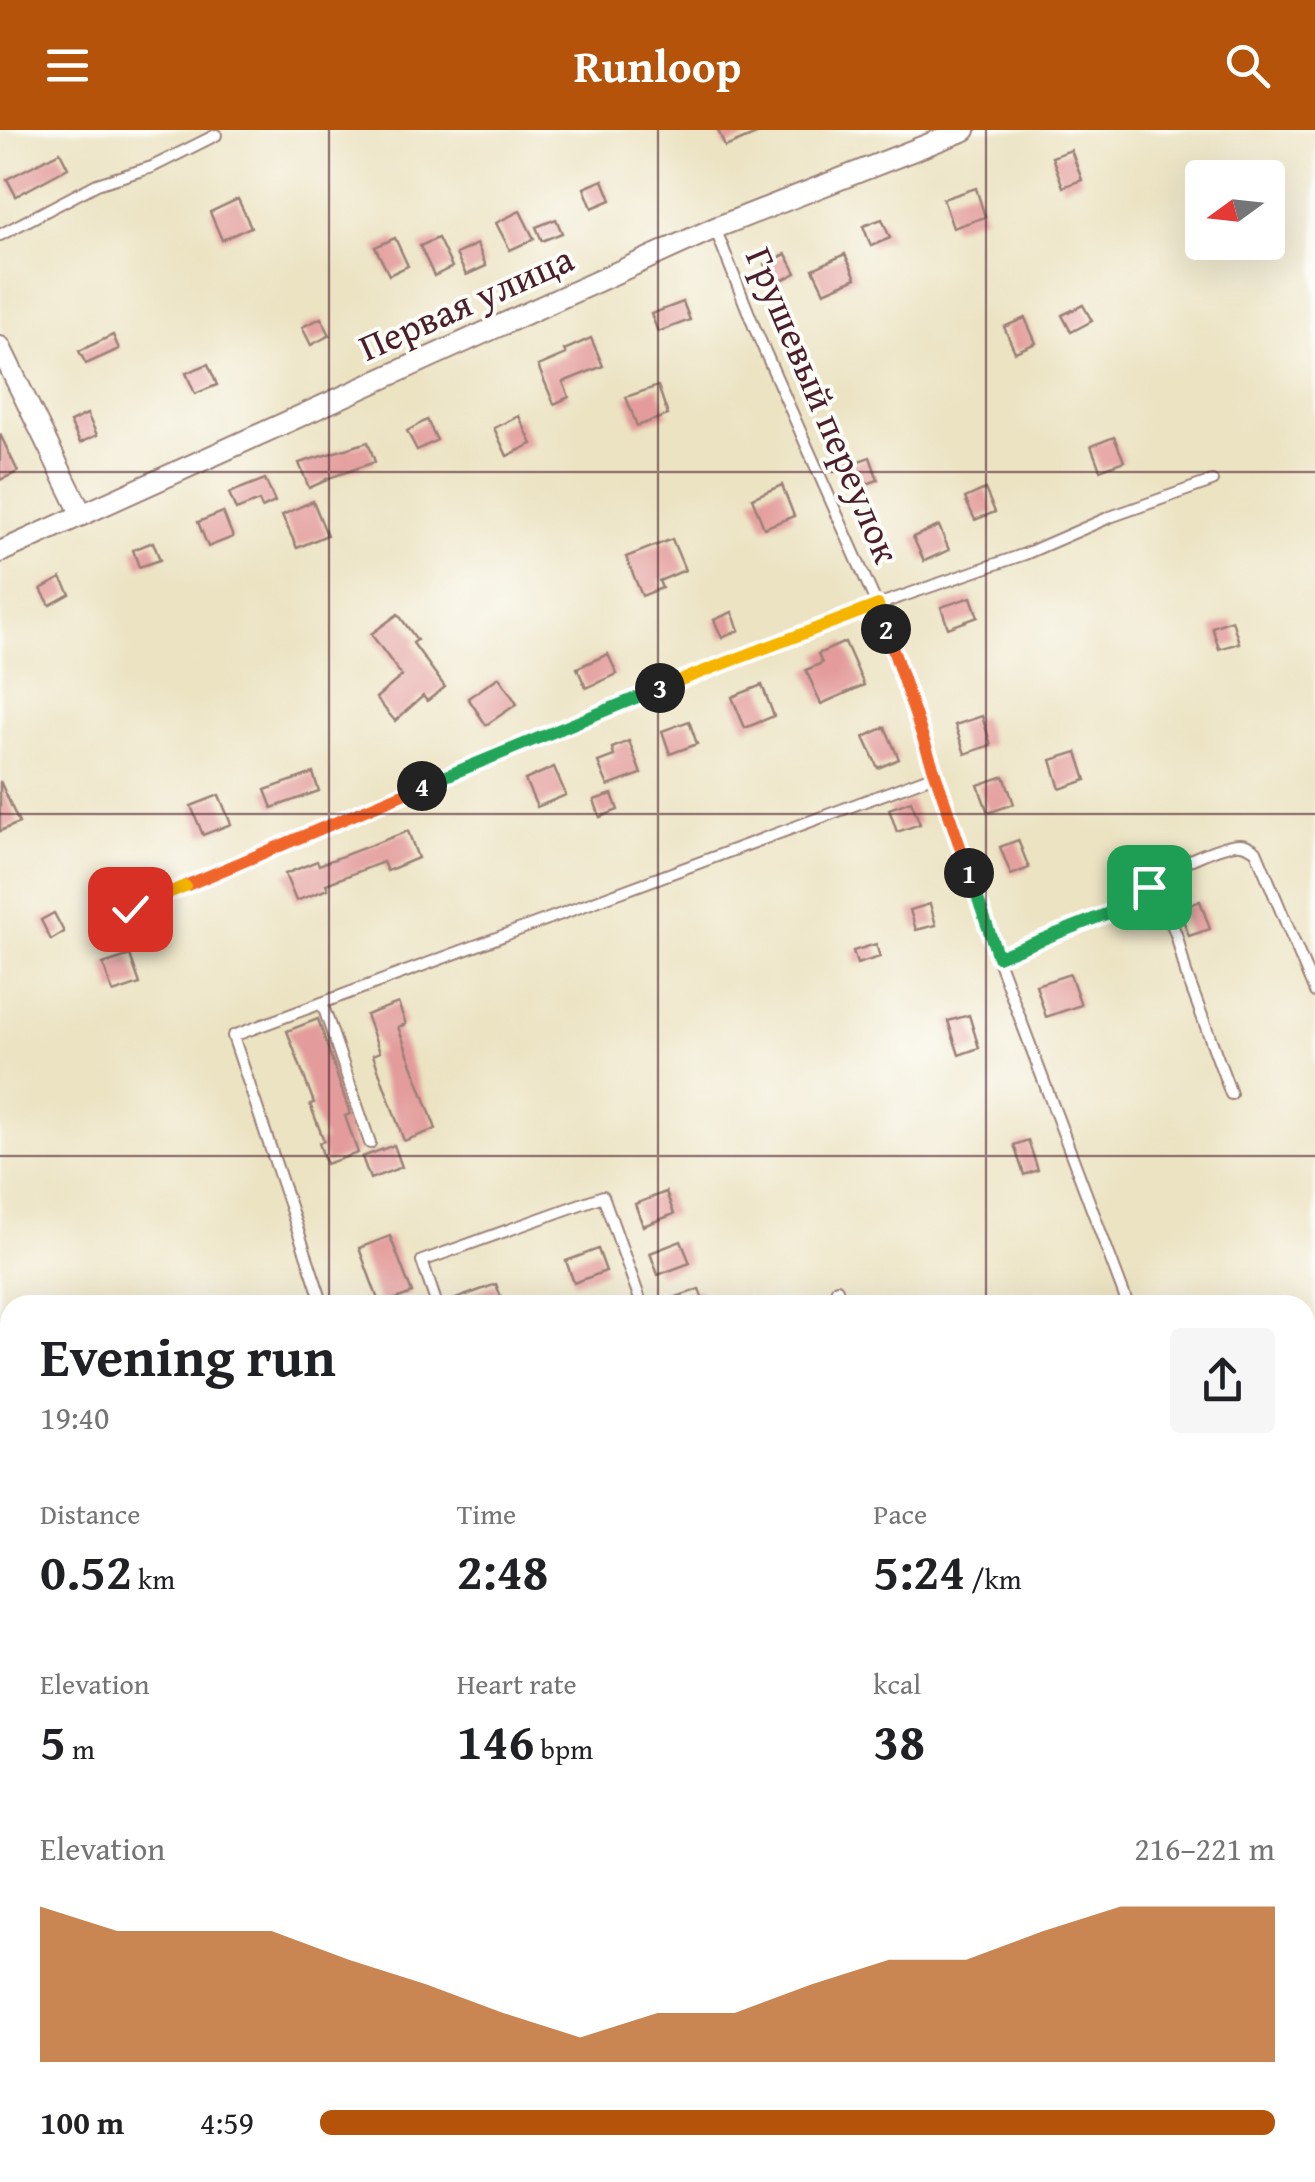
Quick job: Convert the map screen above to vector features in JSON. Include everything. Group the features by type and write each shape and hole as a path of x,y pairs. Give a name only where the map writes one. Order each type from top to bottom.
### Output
{"street":[{"name":"Первая улица","path":"0,552 715,228 966,130"},
{"path":"0,348 82,515"}],"lane":[{"path":"0,235 97,184 152,167 216,135"},
{"name":"Грушевый переулок","path":"715,228 878,605 998,957 1124,1295"},
{"name":"Грушевый переулок","path":"130,909 713,667 1025,554 1110,516 1212,481"},
{"path":"320,1295 233,1036 936,775"},
{"path":"998,957 1136,902 1158,878 1238,843 1256,851 1315,992"},
{"path":"1136,902 1160,908 1170,919 1231,1094"},
{"path":"322,1003 370,1143"},
{"path":"434,1295 422,1260 604,1196 639,1295"},
{"path":"837,1289 839,1295"}],"building":[{"path":"718,130 766,130 725,147"},
{"path":"1071,150 1082,180 1063,187 1052,157"},
{"path":"60,152 68,168 16,196 7,179"},
{"path":"603,180 611,200 592,208 584,188"},
{"path":"976,188 985,217 953,228 943,199"},
{"path":"238,199 251,227 222,240 210,212"},
{"path":"520,211 534,239 510,250 496,223"},
{"path":"556,219 562,233 542,241 536,227"},
{"path":"882,219 890,238 871,246 863,226"},
{"path":"395,238 408,266 389,275 375,247"},
{"path":"438,238 452,267 434,276 420,246"},
{"path":"477,244 486,266 466,275 456,254"},
{"path":"786,254 796,273 774,284 765,264"},
{"path":"845,254 856,278 824,292 813,269"},
{"path":"683,302 690,320 658,332 651,314"},
{"path":"1083,305 1092,321 1071,332 1062,315"},
{"path":"321,318 330,335 311,345 302,327"},
{"path":"1025,318 1036,343 1015,352 1004,327"},
{"path":"113,335 119,349 86,364 79,351"},
{"path":"591,338 603,366 563,382 569,397 554,404 538,366"},
{"path":"208,364 217,385 195,394 186,373"},
{"path":"658,386 668,415 637,426 626,397"},
{"path":"87,414 97,435 80,443 70,422"},
{"path":"519,416 532,444 507,456 494,428"},
{"path":"427,420 437,440 417,450 407,431"},
{"path":"0,434 18,472 0,480"},
{"path":"1114,437 1124,461 1100,470 1091,446"},
{"path":"368,442 375,462 309,488 299,463"},
{"path":"870,457 878,480 853,489 844,466"},
{"path":"265,479 275,502 262,508 259,501 236,510 229,493"},
{"path":"782,485 794,516 764,528 752,498"},
{"path":"985,489 995,512 975,520 965,498"},
{"path":"313,501 327,535 297,548 282,515"},
{"path":"223,512 233,537 208,547 198,522"},
{"path":"939,526 949,550 924,561 913,537"},
{"path":"672,539 685,570 659,581 662,588 642,596 626,557"},
{"path":"153,542 160,560 139,567 133,550"},
{"path":"61,578 70,594 50,605 41,589"},
{"path":"971,597 978,617 948,628 941,607"},
{"path":"732,612 739,630 722,638 714,620"},
{"path":"398,614 417,640 413,643 445,687 427,701 423,696 395,721 376,698 402,676 371,634"},
{"path":"1232,620 1239,643 1219,649 1212,627"},
{"path":"845,642 864,685 821,704 806,670 822,663 818,654"},
{"path":"608,654 617,674 586,688 577,668"},
{"path":"499,677 517,704 486,725 468,698"},
{"path":"762,685 774,716 745,728 732,697"},
{"path":"982,716 991,745 965,754 955,725"},
{"path":"689,721 697,744 670,754 662,731"},
{"path":"885,727 899,759 878,768 864,737"},
{"path":"629,741 641,774 608,786 598,762 614,756 612,748"},
{"path":"1077,752 1086,780 1060,789 1051,760"},
{"path":"554,767 566,795 537,807 525,780"},
{"path":"313,773 319,791 272,808 265,790"},
{"path":"1004,776 1014,804 988,813 978,785"},
{"path":"0,781 19,823 0,831"},
{"path":"612,794 618,810 600,817 594,800"},
{"path":"219,795 231,824 203,835 191,806"},
{"path":"911,801 920,824 897,832 889,809"},
{"path":"408,831 418,858 387,871 383,862 326,884 328,889 296,901 285,874"},
{"path":"1018,840 1029,868 1011,875 1000,847"},
{"path":"1200,901 1210,929 1189,936 1179,909"},
{"path":"930,904 936,925 916,930 910,910"},
{"path":"54,913 64,932 51,940 41,920"},
{"path":"876,944 880,957 857,964 853,951"},
{"path":"130,955 140,984 113,993 103,964"},
{"path":"1070,974 1081,1005 1046,1017 1036,985"},
{"path":"398,1003 406,1024 398,1027 436,1129 404,1141 373,1055 380,1052 366,1015"},
{"path":"969,1015 979,1048 959,1055 948,1021"},
{"path":"318,1019 350,1114 345,1116 358,1153 326,1164 319,1143 324,1141 310,1104 314,1103 287,1031"},
{"path":"1028,1140 1038,1170 1024,1175 1014,1145"},
{"path":"394,1145 402,1167 370,1179 362,1157"},
{"path":"666,1192 674,1214 643,1226 635,1204"},
{"path":"390,1236 412,1293 376,1295 359,1248"},
{"path":"681,1241 690,1263 658,1275 650,1253"},
{"path":"598,1249 606,1271 574,1283 566,1261"},
{"path":"496,1284 500,1295 466,1295"}],"route":[{"path":"130,909 513,748 878,605 998,957 1136,902 1149,887"}]}
